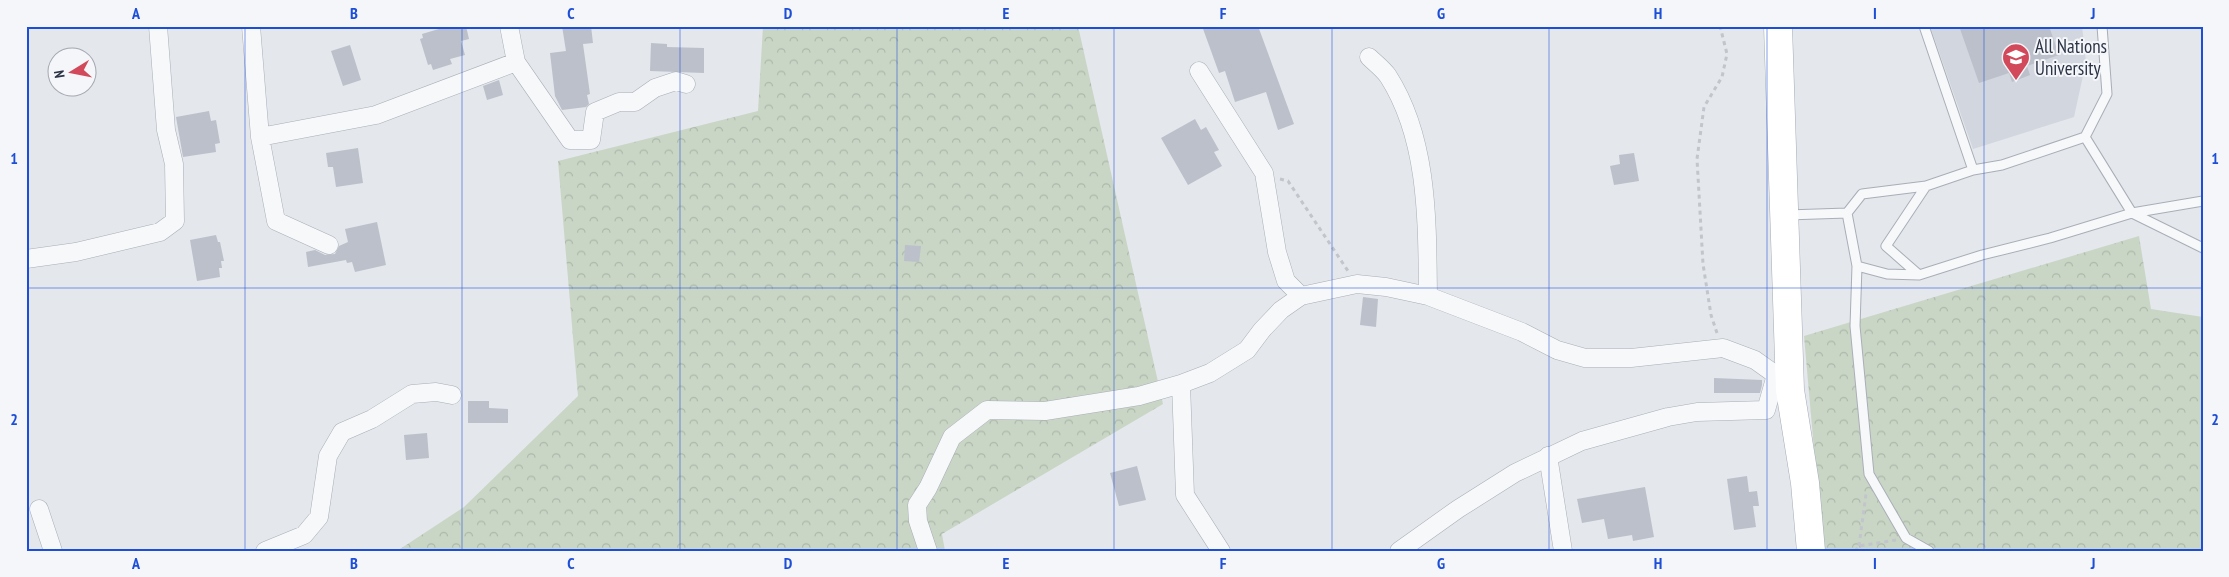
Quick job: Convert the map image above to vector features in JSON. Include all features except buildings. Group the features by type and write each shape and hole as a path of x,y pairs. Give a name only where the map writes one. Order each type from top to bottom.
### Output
{"main road":[{"path":"1778,26 1784,216 1783,383 1805,483 1811,551"}],"street":[{"path":"26,259 76,252 160,232 175,221 174,164 166,130 158,26"},
{"path":"251,26 260,137 276,221 330,245"},
{"path":"508,26 516,62 570,140 591,140 596,112 619,102 635,102 655,88 676,80 686,84"},
{"path":"1369,57 1387,75 1409,119 1419,158 1426,205 1428,296"},
{"path":"260,137 376,115 516,62"},
{"path":"1200,71 1264,173 1277,252 1286,280 1301,296"},
{"path":"928,551 918,521 917,505 928,488 952,437 987,410 1045,411 1139,396 1181,384 1210,373 1247,350 1262,330 1281,310 1301,296 1357,284 1386,287 1428,296 1522,332 1557,350 1586,358 1631,358 1723,348 1755,360 1783,383 1766,410 1697,412 1582,441 1515,473 1458,509 1400,551"},
{"path":"1181,384 1185,495 1221,551"},
{"path":"265,551 304,535 319,517 328,456 342,432 372,419 412,394 436,392 452,395"},
{"path":"1548,456 1562,551"},
{"path":"39,509 53,551"}],"lane":[{"path":"1924,26 1973,170"},
{"path":"1929,551 1906,538 1869,474 1856,326 1857,266 1847,213 1862,194 1926,186 1973,170 2002,165 2085,137 2107,94 2102,26"},
{"path":"2085,137 2132,213 2203,248"},
{"path":"1919,275 1886,246 1926,186"},
{"path":"1857,266 1888,274 1919,275 1982,255 2050,238 2132,213 2203,202"},
{"path":"1784,216 1847,213"}],"path":[{"path":"1720,26 1726,54 1722,77 1704,107 1697,159 1703,264 1711,314 1723,348"},
{"path":"1264,173 1288,181 1357,284"},
{"path":"1855,551 1859,546 1869,474"},
{"path":"1859,546 1906,538"}],"shaded area":[{"name":"All Nations University","path":"1930,26 2082,26 2086,62 2074,117 1973,149"}],"green space":[{"path":"763,26 1078,26 1163,404 942,534 945,551 397,551 464,507 578,396 558,161 758,111"},
{"path":"2139,236 2151,309 2203,317 2203,551 1823,551 1804,336"}],"place":[{"name":"All Nations University","path":"2016,81"}]}
